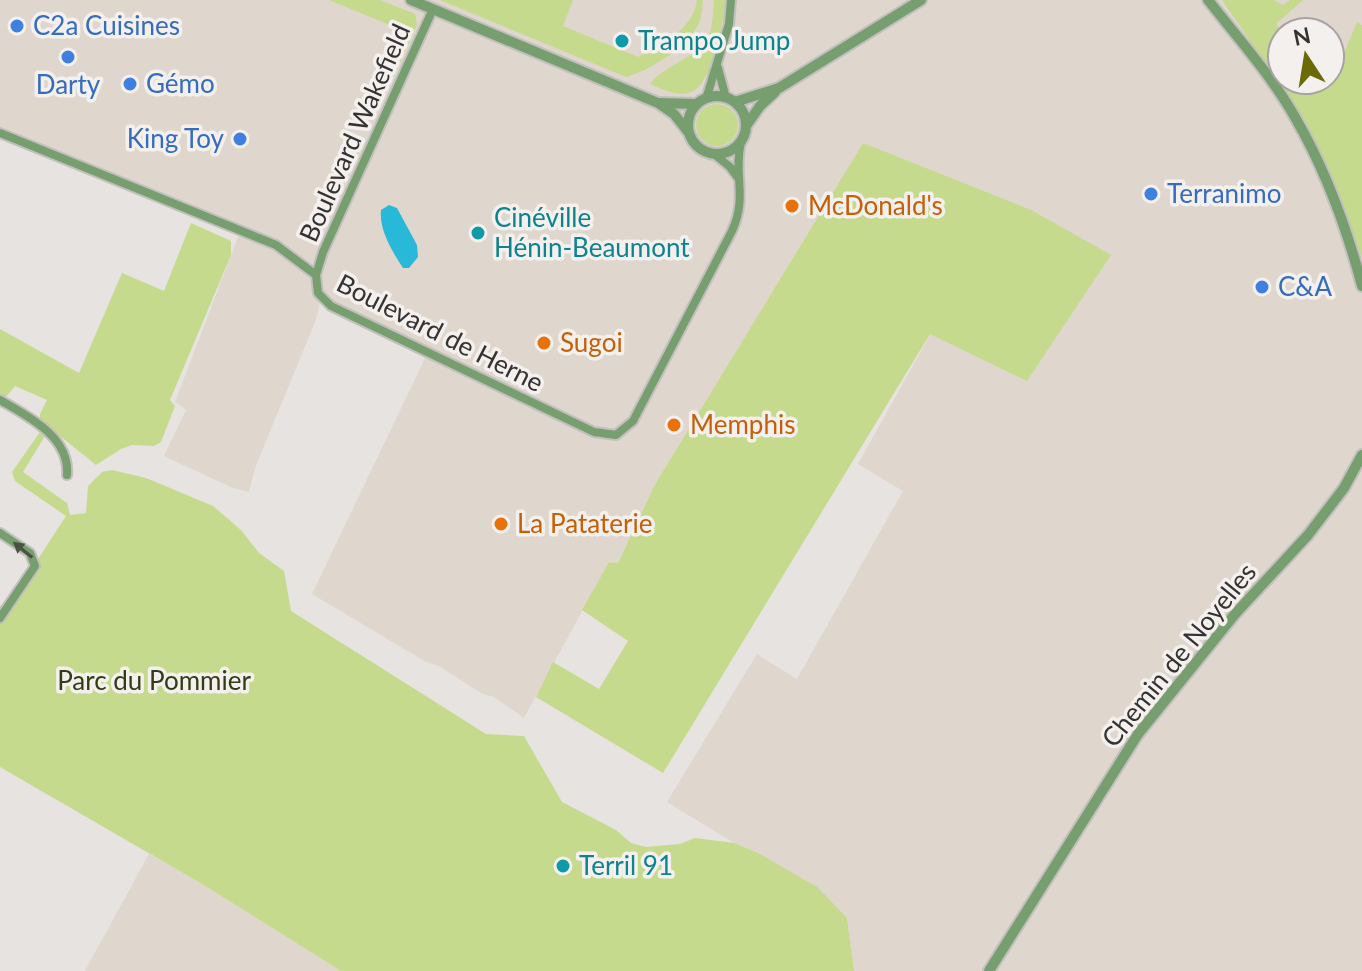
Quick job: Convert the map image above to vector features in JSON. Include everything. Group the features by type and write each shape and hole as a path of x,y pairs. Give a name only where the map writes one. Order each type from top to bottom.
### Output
{"street":[{"path":"411,0 658,103 674,114 698,147 714,154 730,167 739,180"},
{"path":"689,133 689,117 702,102 717,63 729,24 731,0"},
{"path":"714,154 729,152 741,142 746,126 760,106 779,88 921,0"},
{"path":"1208,0 1296,117 1337,209 1362,286"},
{"name":"Boulevard Wakefield","path":"316,275 323,252 433,9"},
{"path":"717,63 719,81 730,100 742,110 746,126"},
{"path":"658,103 730,100 779,88"},
{"name":"Boulevard de Herne","path":"0,133 276,245 316,275 318,293 331,306 594,432 616,435 628,428 639,413 732,231 741,206 738,164 741,142"},
{"path":"0,400 51,435 65,452 67,475"},
{"name":"Chemin de Noyelles","path":"989,971 1138,734 1231,618 1308,535 1344,488 1362,455"},
{"path":"0,533 30,553 35,566 0,618"}],"shaded area":[{"path":"0,0 1362,0 1362,971 854,971 847,918 760,854 734,843 667,802 757,654 797,679 903,491 858,464 931,333 863,143 654,486 618,563 609,562 524,718 494,697 426,662 312,594 428,352 321,299 315,322 255,468 249,492 233,488 164,456 186,410 175,402 240,232 0,126"},
{"path":"149,854 202,884 341,971 85,971"}],"green space":[{"path":"329,0 380,0 415,14 417,25 394,76 386,77 380,67 393,34 390,25"},
{"path":"440,0 573,0 563,26 638,57 683,28 697,0 703,0 702,12 693,34 677,50 656,64 626,77"},
{"path":"714,0 726,0 710,75 706,75 701,84 689,93 674,93 650,84 705,42 711,29"},
{"path":"1222,0 1274,0 1283,5 1290,0 1303,0 1285,16 1266,16 1266,64"},
{"path":"1357,22 1362,25 1362,257 1324,160 1304,119 1288,96 1346,96 1346,48"},
{"path":"717,104 732,110 738,125 732,140 717,146 702,140 696,125 702,110"},
{"path":"863,143 1031,210 1111,255 1027,381 930,334 663,773 536,697 553,662 599,689 628,641 582,610 609,562 618,563 654,486"},
{"path":"191,223 231,241 231,255 170,400 175,406 161,442 154,446 132,445 96,465 40,420 47,400 15,386 7,396 0,397 0,329 79,373 122,273 164,291"},
{"name":"Parc du Pommier","path":"40,432 45,436 23,472 67,503 70,515 86,513 88,486 102,472 112,470 146,478 213,506 241,530 259,553 284,571 291,611 486,734 524,736 562,802 616,830 631,843 646,847 680,844 695,838 734,843 760,854 817,887 847,918 854,971 341,971 202,884 0,767 0,605 5,610 66,516 15,481 12,472"}],"water":[{"path":"389,205 397,208 417,245 418,257 409,268 403,268 384,233 381,210"}],"place":[{"name":"C2a Cuisines","path":"17,26"},
{"name":"Trampo Jump","path":"622,41"},
{"name":"Darty","path":"68,57"},
{"name":"Gémo","path":"130,84"},
{"name":"King Toy","path":"240,139"},
{"name":"Terranimo","path":"1151,194"},
{"name":"McDonald's","path":"792,206"},
{"name":"Cinéville Hénin-Beaumont","path":"478,233"},
{"name":"C&A","path":"1262,287"},
{"name":"Sugoi","path":"544,343"},
{"name":"Memphis","path":"674,425"},
{"name":"La Pataterie","path":"501,524"},
{"name":"Terril 91","path":"563,866"}]}
